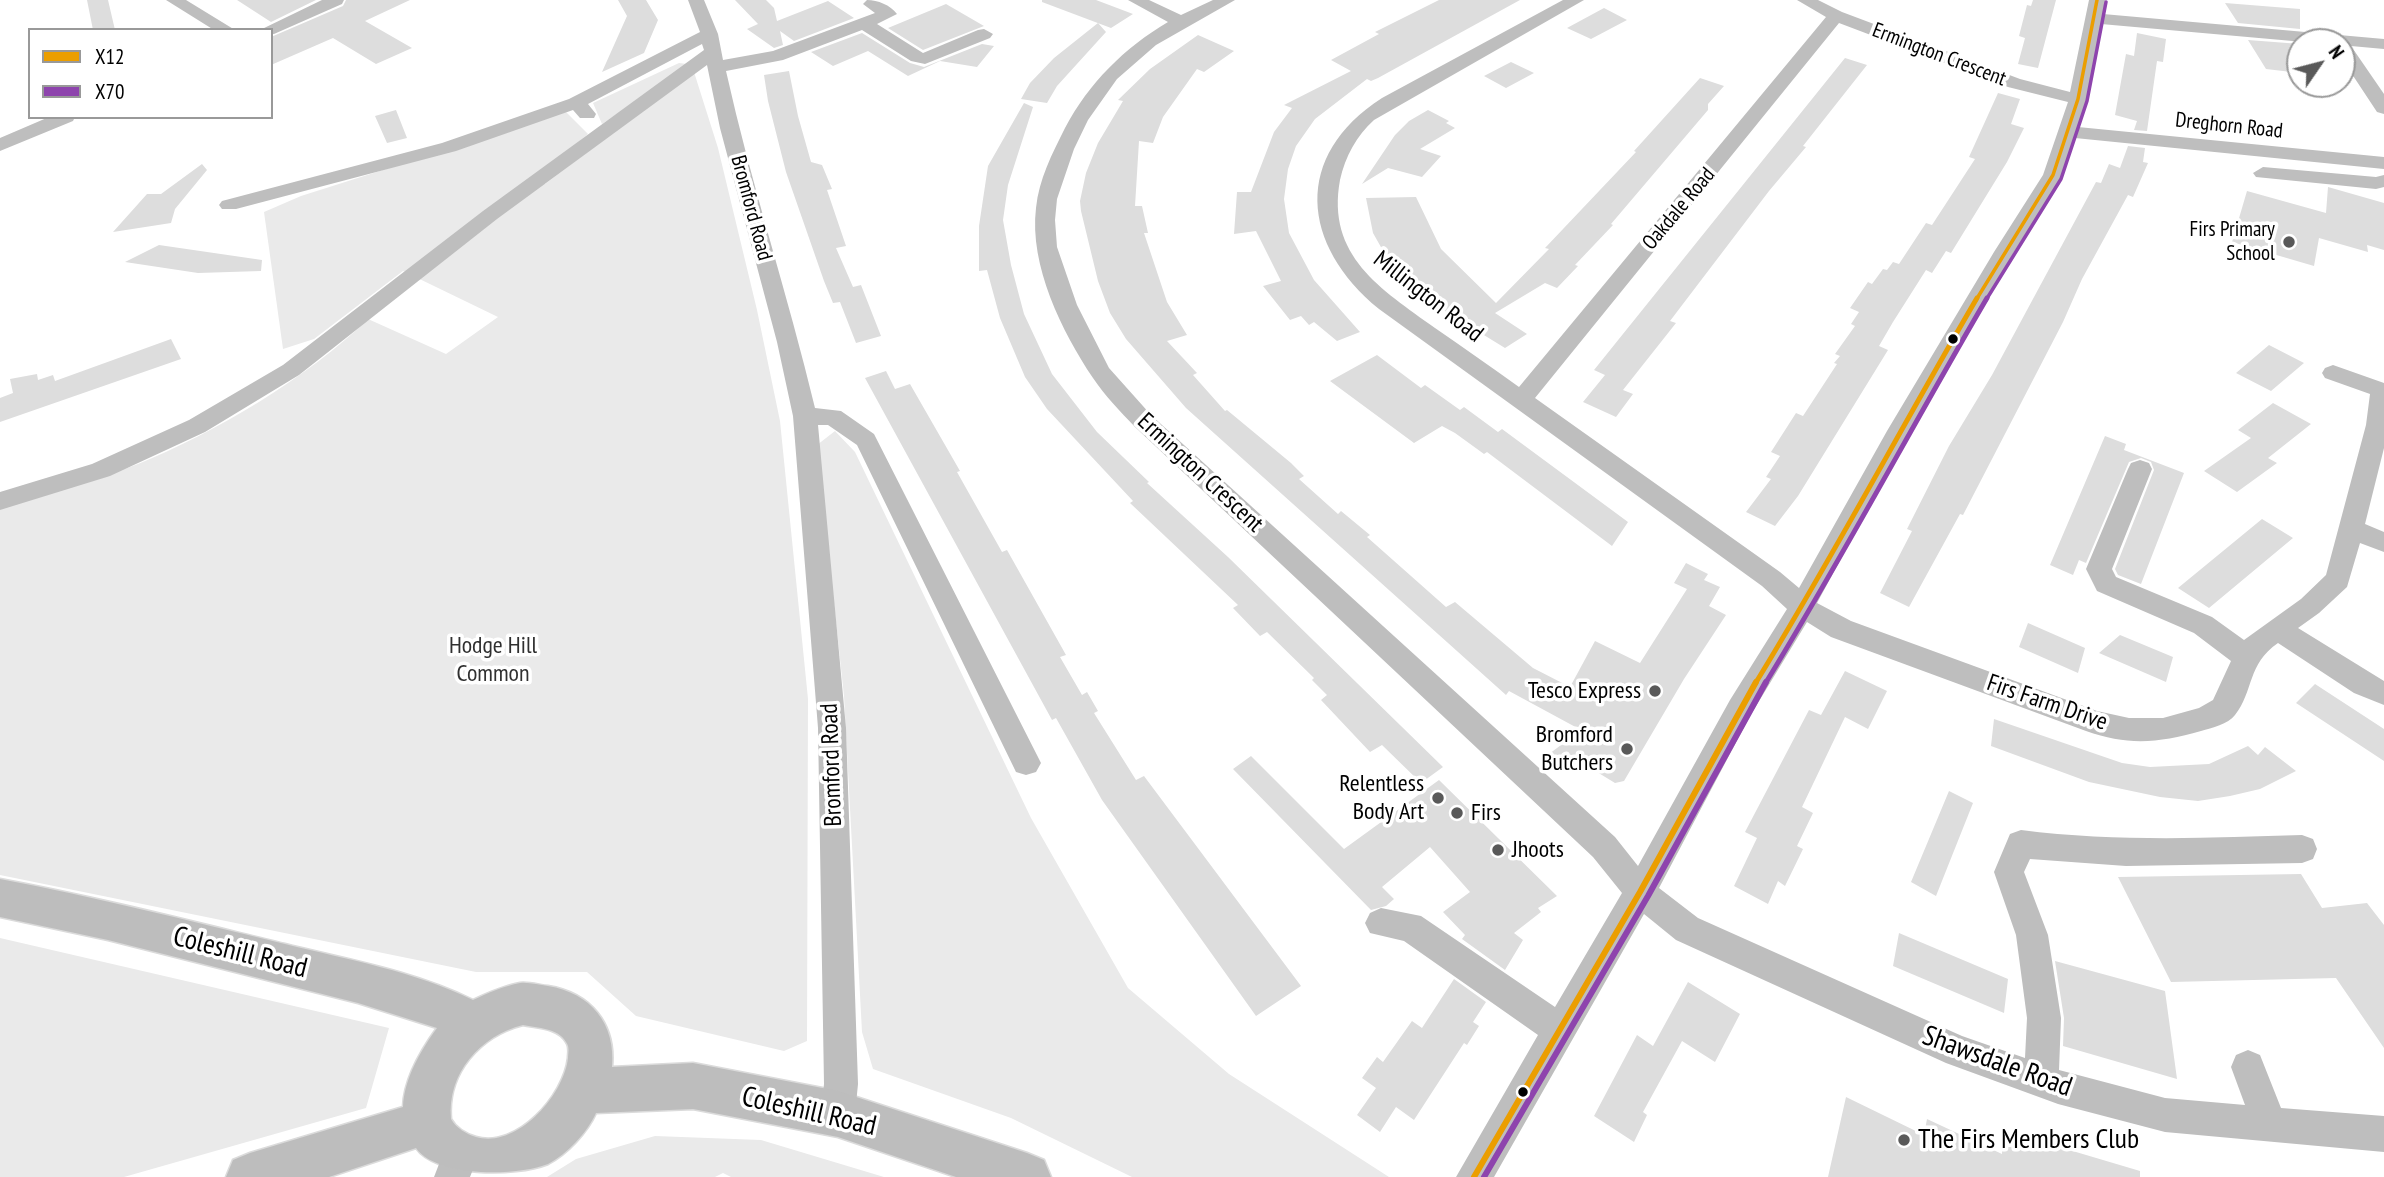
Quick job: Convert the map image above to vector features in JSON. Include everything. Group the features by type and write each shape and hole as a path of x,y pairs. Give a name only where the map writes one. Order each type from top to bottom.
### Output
{"main road":[{"name":"Coleshill Road","path":"0,898 71,911 398,991 456,1013 475,1024"},
{"path":"523,1004 547,1004 567,1011 582,1025 590,1044 592,1067 585,1091 569,1118 545,1141 516,1157 456,1168 433,1137 427,1121 426,1095 436,1069 452,1044 475,1024 499,1010 523,1004"},
{"name":"Coleshill Road","path":"585,1091 693,1086 838,1114 1027,1177"},
{"path":"250,1177 388,1136 427,1121"}],"street":[{"path":"174,0 223,28"},
{"path":"272,28 335,0"},
{"name":"Bromford Road","path":"696,0 713,51 729,128 788,342 805,416 832,728 841,1084 838,1114"},
{"path":"1136,0 1179,22"},
{"name":"Ermington Crescent","path":"1227,0 1179,22 1135,51 1107,76 1082,113 1056,168 1046,200 1045,232 1059,285 1077,329 1101,373 1143,421 1604,847 1640,892"},
{"name":"Millington Road","path":"1576,0 1389,102 1363,120 1338,153 1327,195 1330,228 1346,264 1363,285 1520,401 1772,579 1802,607"},
{"name":"Ermington Crescent","path":"1805,0 1836,16 2014,83 2078,99"},
{"path":"229,205 449,146 576,103 713,51 777,56 888,14 871,4"},
{"path":"1474,1177 1640,892 1740,708 1802,607 1895,437 2004,252 2053,175 2078,99 2096,9 2286,35"},
{"name":"Oakdale Road","path":"1520,401 1836,16"},
{"path":"865,24 917,57 925,59 984,34"},
{"path":"2356,43 2384,44"},
{"path":"0,501 100,470 125,459 197,426 291,370 600,132 713,51"},
{"path":"2356,66 2384,108"},
{"path":"576,103 600,132"},
{"path":"0,145 61,119"},
{"name":"Dreghorn Road","path":"2069,132 2381,167"},
{"path":"2263,173 2376,183 2384,181"},
{"name":"Firs Farm Drive","path":"1802,607 1841,629 2096,723 2129,730 2163,730 2183,726 2224,708 2246,657 2258,642 2310,606 2338,580 2381,427 2383,391 2333,373"},
{"path":"805,416 833,417 866,440 1026,763"},
{"path":"2140,469 2099,569 2106,584 2203,625 2246,657"},
{"path":"2351,529 2384,542"},
{"path":"2278,629 2364,685 2384,693"},
{"path":"2041,1081 2044,1018 2032,935 2009,872 2021,844 2065,850 2182,853 2302,849"},
{"name":"Shawsdale Road","path":"1640,892 1687,929 1958,1051 2041,1081 2165,1115 2384,1134"},
{"path":"1381,923 1410,928 1559,1030"},
{"path":"2248,1067 2270,1124"}],"green space":[{"path":"679,63 687,64 687,67 602,124 593,103"},
{"name":"Hodge Hill Common","path":"694,72 718,148 757,310 780,421 808,699 807,1041 784,1051 636,1016 587,972 476,972 0,875 0,506 121,470 197,437 290,382 368,319 446,354 498,317 403,271 314,339 283,349 264,212 301,196 566,112 588,134 534,179 545,184"},
{"path":"835,431 855,452 1031,818 1128,988 1229,1074 1389,1177 1132,1177 1011,1118 873,1069 862,1032 844,696 817,445"},
{"path":"0,938 389,1028 366,1108 124,1177 0,1177"},
{"path":"655,1136 761,1140 884,1177 731,1177 723,1173 715,1177 547,1177 576,1159"}],"building":[{"path":"87,0 108,0 115,28 93,28"},
{"path":"237,0 316,0 271,22"},
{"path":"346,0 410,0 365,21 412,48 376,64 333,38 273,64 273,36 343,6"},
{"path":"618,0 646,0 658,20 644,53 602,72 627,16"},
{"path":"735,0 766,0 774,8 777,21 828,1 854,18 794,41 780,31 783,45 774,48 747,29 758,24"},
{"path":"1042,0 1096,0 1133,14 1111,28"},
{"path":"1439,0 1520,0 1378,78 1371,81 1367,79 1315,119 1296,146 1288,169 1284,199 1289,233 1314,280 1360,332 1337,341 1314,322 1309,325 1301,316 1290,320 1263,286 1281,281 1256,231 1234,234 1237,192 1251,192 1274,132 1292,108 1284,105 1351,71 1331,60 1379,34 1375,32"},
{"path":"2033,0 2056,0 2038,68 2018,64 2025,38 2019,36 2027,5 2031,6"},
{"path":"2225,3 2300,9 2300,28 2238,23"},
{"path":"946,4 984,26 923,50 888,28"},
{"path":"1604,8 1627,20 1591,39 1567,28"},
{"path":"1098,23 1106,32 1057,86 1047,103 1021,99 1030,83 1054,58"},
{"path":"862,33 910,63 924,67 982,44 994,46 977,67 940,61 908,76 868,51 833,66 811,52"},
{"path":"2137,33 2166,39 2163,62 2157,61 2147,131 2134,130 2137,121 2115,115 2126,54 2134,56"},
{"path":"1198,35 1234,51 1204,72 1197,69 1163,117 1153,143 1139,141 1135,206 1142,206 1148,233 1144,233 1167,302 1187,335 1167,341 1197,373 1193,375 1225,411 1291,463 1304,476 1299,479 1338,514 1341,511 1370,535 1367,537 1446,607 1455,602 1533,668 1570,687 1595,641 1640,663 1687,589 1674,583 1686,563 1708,574 1704,580 1720,587 1709,606 1726,615 1684,679 1624,781 1615,783 1579,761 1565,771 1549,754 1581,730 1509,691 1506,695 1186,408 1126,339 1110,313 1098,281 1081,211 1080,201 1086,173 1098,143 1123,101 1118,100 1150,69"},
{"path":"2248,40 2286,43 2286,71 2266,69"},
{"path":"1845,58 1867,65 1670,321 1676,323 1623,390 1633,394 1616,417 1583,402 1605,375 1594,370"},
{"path":"1511,62 1534,73 1506,88 1484,76"},
{"path":"789,71 811,162 822,165 832,189 827,190 846,246 836,248 853,287 861,285 881,336 856,343 840,302 833,303 786,172 764,75"},
{"path":"1700,78 1724,86 1708,104 1708,110 1611,224 1613,225 1575,265 1578,266 1557,288 1545,283 1495,313 1527,334 1505,348 1435,305 1437,303 1415,287 1386,256 1373,233 1366,198 1416,197 1441,249 1496,303 1549,249 1545,248 1636,152 1634,151"},
{"path":"1998,93 2020,99 2011,124 2024,128 2007,162 1951,253 1946,251 1932,273 1926,270 1893,322 1879,346 1888,350 1798,496 1775,526 1746,512 1771,479 1766,477 1780,456 1771,452 1796,413 1803,416 1837,364 1834,363 1840,356 1835,354 1855,326 1851,324 1859,312 1850,308 1868,282 1872,284 1883,269 1887,270 1893,262 1899,264 1926,223 1932,225 1975,159 1969,157"},
{"path":"1024,103 1033,107 1008,185 1003,220 1024,314 1052,374 1097,432 1149,482 1147,483 1228,557 1443,767 1421,783 1382,745 1370,752 1321,700 1327,695 1312,680 1314,678 1267,632 1260,636 1233,608 1238,605 1130,503 1133,501 1047,409 1025,377 1000,318 987,270 979,271 979,226 988,166"},
{"path":"396,110 407,138 387,143 375,116"},
{"path":"1428,110 1449,121 1446,123 1455,128 1420,149 1441,156 1422,177 1388,168 1362,184 1395,135 1409,121"},
{"path":"2128,146 2145,148 2143,162 2148,163 2133,197 2128,195 2082,279 2063,322 1963,515 1960,514 1909,607 1880,593 1912,531 1907,529 1949,446 1992,375 2096,182 2101,183 2109,164 2120,168"},
{"path":"202,164 207,170 175,209 171,223 113,232 147,194 161,194"},
{"path":"2328,187 2384,203 2384,250 2367,245 2368,252 2319,238 2314,266 2232,242 2247,191 2326,213"},
{"path":"159,245 262,260 261,271 198,273 125,262"},
{"path":"171,339 181,359 0,422 0,398 13,393 10,379 37,374 38,380 53,375 55,381"},
{"path":"2269,345 2304,363 2271,391 2236,373"},
{"path":"1377,355 1421,388 1425,385 1460,410 1464,407 1498,432 1502,429 1628,522 1612,546 1487,452 1484,454 1455,433 1442,426 1414,443 1330,381"},
{"path":"886,371 895,389 910,384 1002,552 1007,550 1066,655 1060,657 1082,695 1087,692 1098,711 1094,713 1136,780 1144,776 1301,986 1256,1016 1102,800 1056,718 1052,720 865,378"},
{"path":"2273,403 2311,424 2268,458 2277,463 2237,492 2204,471 2251,438 2238,430"},
{"path":"2105,436 2126,444 2124,450 2184,473 2141,584 2118,575 2115,569 2154,470 2151,462 2141,458 2129,462 2086,563 2079,560 2073,575 2050,565"},
{"path":"2262,519 2293,538 2209,608 2178,588"},
{"path":"2028,623 2085,648 2078,673 2019,647"},
{"path":"2120,635 2173,657 2166,682 2099,653"},
{"path":"1845,671 1887,691 1868,729 1845,717 1802,807 1813,813 1797,846 1803,849 1785,886 1778,881 1768,904 1734,886 1757,838 1745,832 1809,710 1821,715"},
{"path":"2315,684 2384,729 2384,761 2296,703"},
{"path":"1994,719 2122,763 2150,767 2209,764 2248,746 2258,755 2265,747 2296,771 2260,789 2230,796 2198,801 2160,797 2089,782 1991,746"},
{"path":"1251,756 1344,849 1439,780 1557,896 1538,908 1541,912 1514,933 1523,940 1505,970 1462,939 1465,935 1443,912 1470,892 1430,847 1382,887 1394,899 1386,906 1371,910 1233,769"},
{"path":"1949,791 1973,803 1936,896 1911,882"},
{"path":"2301,874 2322,908 2367,903 2384,925 2384,1048 2336,978 2171,982 2118,877"},
{"path":"1899,933 2008,979 2004,1013 1893,966"},
{"path":"2055,961 2165,991 2177,1079 2063,1046 2064,1018"},
{"path":"1454,979 1486,1002 1473,1022 1479,1026 1467,1045 1464,1043 1414,1120 1396,1107 1380,1132 1357,1115 1376,1088 1362,1078 1377,1057 1383,1062 1412,1021 1422,1028"},
{"path":"1688,982 1740,1014 1715,1062 1682,1041 1643,1112 1647,1115 1634,1142 1594,1116 1637,1035 1653,1046"},
{"name":"The Firs Members Club","path":"1846,1097 1924,1135 1927,1119 2002,1154 2002,1130 2140,1171 2140,1177 1828,1177"}],"transit line":[{"name":"X12","path":"1474,1177 1640,892 1740,708 1802,607 1895,437 2004,252 2053,175 2078,99 2097,0"},
{"name":"X70","path":"1484,1177 1648,896 1748,712 1810,611 1903,441 2011,257 2061,179 2087,101 2106,2"}],"place":[{"name":"Firs Primary School","path":"2289,242"},
{"name":"Tesco Express","path":"1655,691"},
{"name":"Bromford Butchers","path":"1627,749"},
{"name":"Relentless Body Art","path":"1438,798"},
{"name":"Firs","path":"1457,813"},
{"name":"Jhoots","path":"1498,850"},
{"name":"The Firs Members Club","path":"1904,1140"}]}
